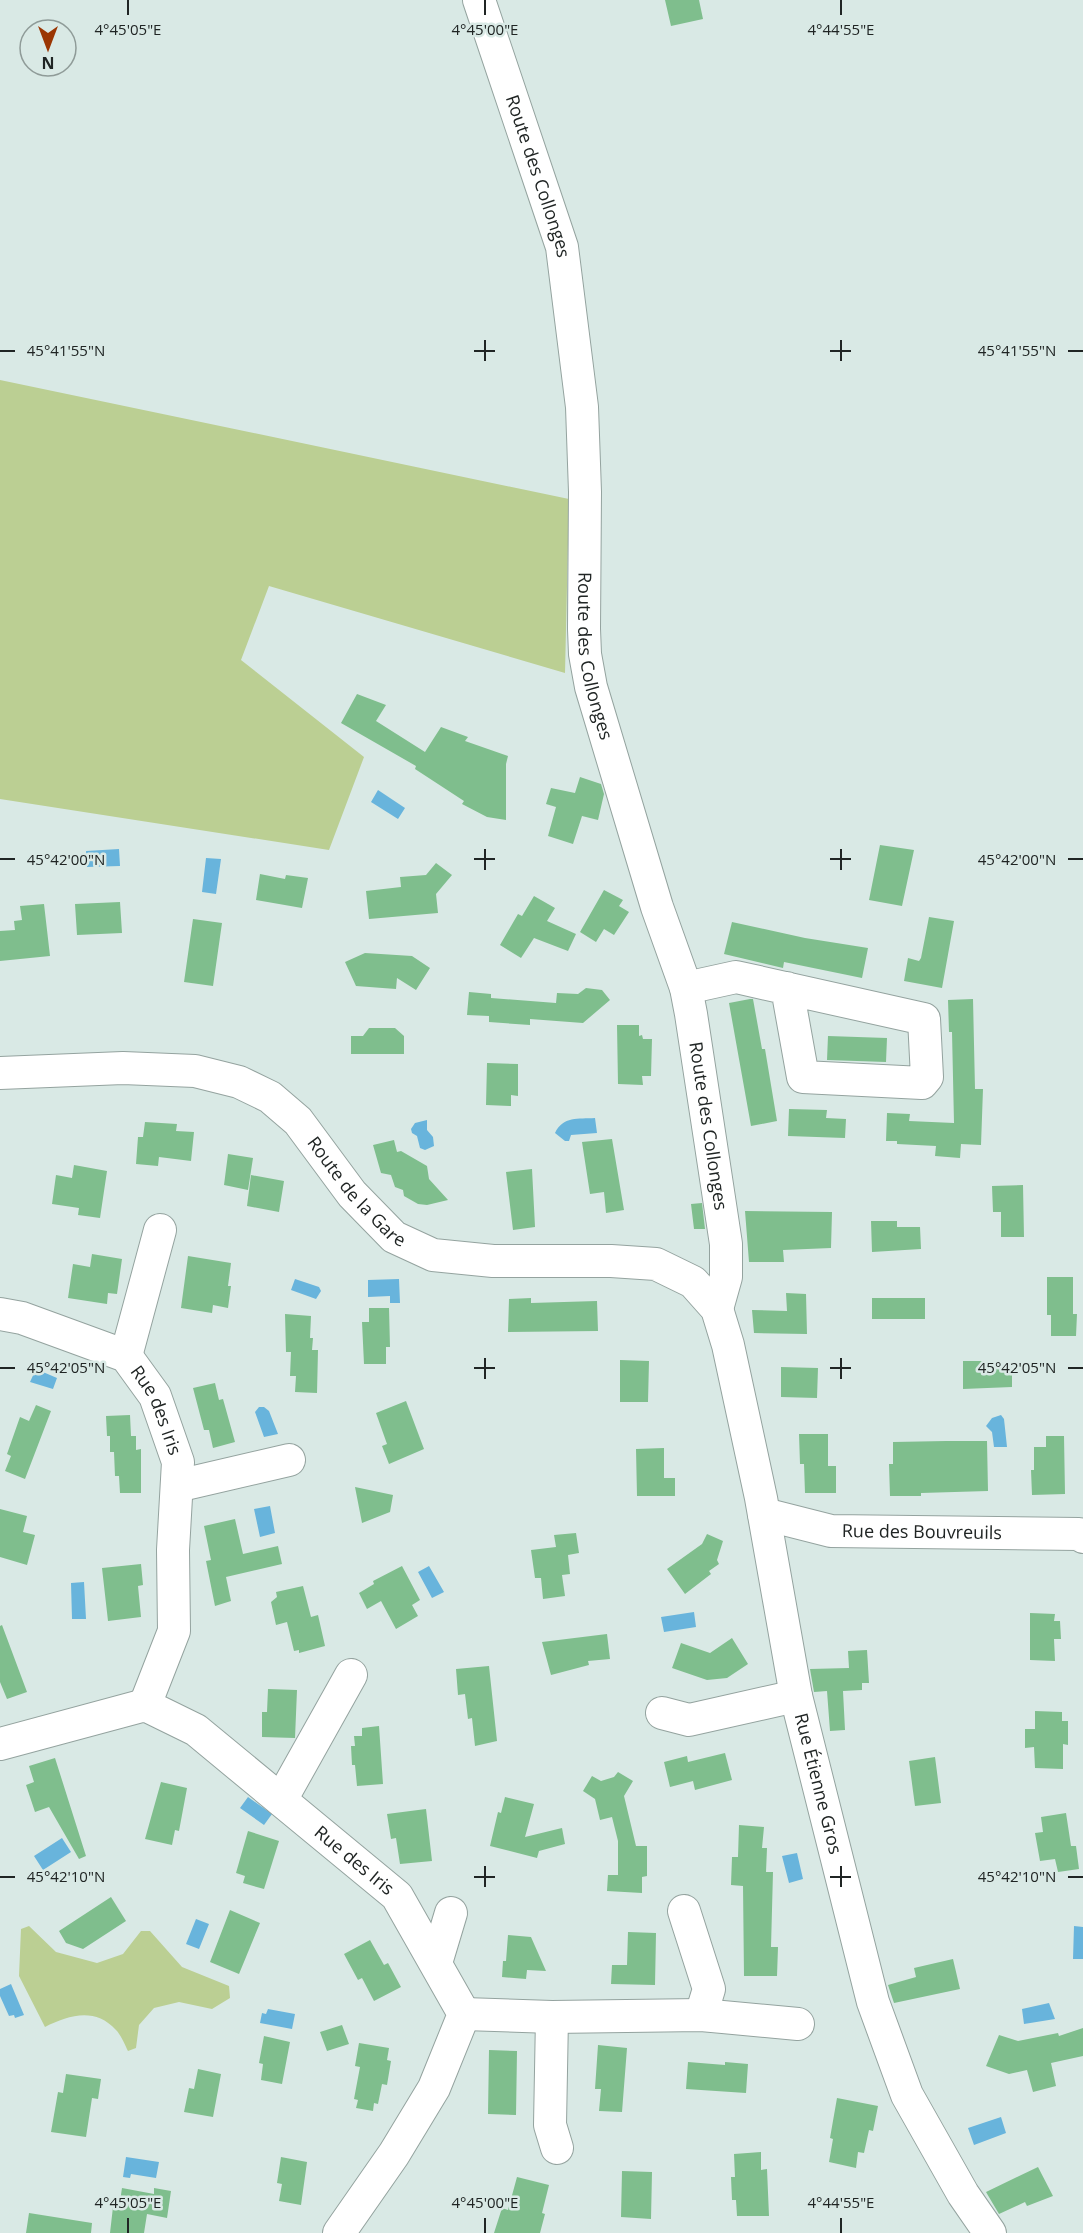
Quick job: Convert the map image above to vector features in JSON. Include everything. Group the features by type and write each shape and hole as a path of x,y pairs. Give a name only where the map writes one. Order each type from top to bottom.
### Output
{"street":[{"name":"Route des Collonges","path":"479,0 562,247 582,407 585,492 583,596 585,654 591,687 657,907 686,988 726,1244 726,1277 717,1309"},
{"path":"686,988 736,977 787,988 924,1019 927,1077 922,1083 803,1077 787,988"},
{"name":"Route de la Gare","path":"0,1073 123,1068 195,1071 239,1082 270,1097 298,1121 352,1194 394,1237 433,1255 493,1261 611,1261 656,1264 693,1282 717,1309"},
{"path":"126,1356 160,1230"},
{"name":"Rue Étienne Gros","path":"717,1309 728,1345 764,1514 796,1696 882,2030 907,2095 963,2194 990,2233"},
{"name":"Rue des Iris","path":"0,1314 22,1318 126,1356 155,1396 178,1462 173,1550 174,1631 133,1708 196,1730 397,1896 464,2014"},
{"path":"177,1486 289,1460"},
{"name":"Rue des Bouvreuils","path":"764,1514 831,1531 1079,1534 1083,1537"},
{"path":"281,1800 351,1675"},
{"path":"662,1713 689,1720 796,1696"},
{"path":"0,1744 133,1708"},
{"path":"684,1911 709,1989 701,2015"},
{"path":"436,1963 451,1913"},
{"path":"339,2233 394,2154 434,2088 464,2014 552,2017 701,2015 798,2024"},
{"path":"552,2017 550,2125 558,2148"}],"green space":[{"path":"0,380 569,499 565,673 269,586 241,660 364,757 329,850 0,799"},
{"path":"29,1926 56,1952 97,1963 123,1954 141,1931 150,1931 182,1967 229,1986 230,1998 212,2009 179,2002 154,2008 139,2025 136,2048 128,2051 118,2032 99,2018 82,2015 63,2019 45,2027 19,1976 21,1929"}],"water":[{"path":"378,790 405,808 398,819 371,802"},
{"path":"119,849 120,866 87,867 86,851"},
{"path":"206,858 221,859 216,894 202,892"},
{"path":"595,1118 597,1133 571,1135 569,1141 565,1141 555,1133 567,1121"},
{"path":"427,1120 427,1130 433,1137 434,1146 425,1150 420,1148 417,1136 412,1133 411,1129 415,1123"},
{"path":"295,1279 319,1287 321,1291 316,1299 291,1290"},
{"path":"399,1279 400,1303 390,1303 390,1296 368,1297 368,1280"},
{"path":"36,1369 57,1378 53,1389 30,1382"},
{"path":"259,1407 264,1407 269,1411 278,1434 264,1437 255,1412"},
{"path":"1001,1415 1004,1419 1007,1447 994,1447 992,1432 986,1426 992,1418"},
{"path":"270,1506 275,1533 260,1537 254,1509"},
{"path":"429,1566 444,1592 432,1598 418,1572"},
{"path":"84,1582 86,1619 72,1619 71,1583"},
{"path":"694,1612 696,1627 664,1632 661,1617"},
{"path":"248,1797 272,1814 264,1825 240,1808"},
{"path":"62,1838 71,1852 43,1870 34,1856"},
{"path":"797,1853 803,1879 789,1883 782,1856"},
{"path":"196,1919 209,1924 199,1949 186,1944"},
{"path":"1074,1926 1083,1927 1083,1959 1073,1959"},
{"path":"11,1984 24,2015 15,2018 14,2015 9,2016 0,1996 0,1989"},
{"path":"1049,2003 1055,2019 1024,2024 1022,2009"},
{"path":"268,2009 295,2014 292,2029 260,2023 262,2013 266,2014"},
{"path":"1001,2117 1006,2133 974,2145 968,2128"},
{"path":"126,2157 159,2162 156,2178 131,2174 130,2178 123,2177"}],"building":[{"path":"665,0 699,0 703,19 671,26"},
{"path":"357,694 386,705 376,721 425,752 441,727 468,737 465,741 508,756 506,820 487,817 462,804 464,801 415,769 416,766 341,723"},
{"path":"580,777 601,784 604,794 598,820 582,816 573,844 548,836 556,807 546,804 551,788 575,793"},
{"path":"880,845 914,850 902,906 869,900"},
{"path":"436,863 452,875 436,894 438,913 369,919 366,891 401,887 400,877 426,875"},
{"path":"260,874 285,879 286,875 308,878 302,908 256,900"},
{"path":"604,890 623,900 619,906 629,912 614,935 604,929 596,942 580,932"},
{"path":"534,896 555,908 547,921 576,934 568,951 534,938 521,958 500,945 518,914 522,916"},
{"path":"120,902 122,933 77,935 75,904"},
{"path":"44,904 50,956 0,961 0,931 15,930 14,921 22,920 20,906"},
{"path":"929,917 954,921 942,988 904,981 908,958 919,961 921,958"},
{"path":"193,919 222,923 213,986 184,982"},
{"path":"732,922 805,938 868,948 862,978 784,962 783,968 724,954"},
{"path":"365,953 412,956 430,968 416,990 397,978 396,989 356,986 345,962"},
{"path":"586,988 602,990 610,1000 583,1023 530,1019 530,1025 489,1022 489,1016 467,1015 469,992 491,994 491,998 556,1003 557,993 578,994"},
{"path":"753,999 762,1049 765,1049 777,1121 751,1126 729,1003"},
{"path":"973,999 975,1089 983,1089 981,1145 961,1144 960,1158 935,1156 936,1146 897,1144 897,1141 886,1141 887,1113 910,1114 909,1121 954,1123 952,1032 949,1032 948,1000"},
{"path":"617,1025 639,1025 639,1036 642,1035 643,1039 652,1039 651,1076 642,1076 643,1085 618,1084"},
{"path":"369,1028 395,1028 404,1036 404,1054 351,1054 351,1036 363,1036"},
{"path":"828,1036 887,1038 886,1062 827,1060"},
{"path":"487,1063 518,1064 518,1096 511,1095 511,1106 486,1105"},
{"path":"789,1109 827,1110 826,1118 846,1119 845,1138 788,1136"},
{"path":"145,1122 177,1124 176,1131 194,1132 191,1161 159,1157 158,1166 136,1164 138,1137 143,1137"},
{"path":"612,1139 624,1210 606,1213 604,1192 590,1194 582,1142"},
{"path":"394,1140 397,1152 401,1151 427,1166 429,1179 448,1200 427,1205 418,1204 404,1196 403,1190 395,1187 391,1175 381,1173 373,1145"},
{"path":"228,1154 253,1158 248,1190 224,1185"},
{"path":"74,1165 107,1171 100,1218 78,1215 79,1208 52,1204 56,1175 72,1178"},
{"path":"532,1169 535,1227 513,1230 506,1172"},
{"path":"251,1175 284,1181 279,1212 247,1206"},
{"path":"1023,1185 1024,1237 1001,1237 1001,1212 993,1212 992,1186"},
{"path":"702,1203 705,1229 694,1229 691,1204"},
{"path":"745,1211 832,1212 831,1248 783,1250 784,1262 749,1262"},
{"path":"871,1221 897,1221 897,1227 920,1227 921,1249 872,1252"},
{"path":"92,1254 122,1259 117,1294 108,1293 107,1304 68,1298 73,1264 90,1267"},
{"path":"188,1256 231,1263 228,1308 213,1305 212,1313 181,1308"},
{"path":"1047,1277 1073,1277 1073,1314 1077,1314 1076,1336 1051,1336 1051,1315 1047,1315"},
{"path":"786,1293 806,1294 807,1334 754,1333 752,1310 787,1311"},
{"path":"531,1298 531,1303 597,1301 598,1331 508,1332 509,1299"},
{"path":"872,1298 925,1298 925,1319 872,1319"},
{"path":"369,1308 389,1308 390,1347 386,1347 386,1364 364,1364 362,1322 369,1322"},
{"path":"285,1314 311,1316 312,1350 318,1350 317,1393 295,1392 296,1376 290,1376 291,1352 286,1352"},
{"path":"620,1360 649,1361 648,1402 620,1402"},
{"path":"963,1361 1012,1364 1012,1387 963,1389"},
{"path":"781,1367 818,1368 817,1398 781,1397"},
{"path":"215,1383 219,1400 223,1399 235,1442 213,1448 209,1430 204,1430 193,1388"},
{"path":"406,1401 424,1449 389,1464 382,1446 387,1444 376,1413"},
{"path":"36,1405 51,1411 25,1479 5,1471 11,1456 7,1454 20,1417 29,1421"},
{"path":"130,1415 131,1436 136,1436 136,1450 141,1449 141,1493 120,1493 119,1476 115,1476 114,1452 110,1452 110,1436 107,1436 106,1416"},
{"path":"799,1434 828,1434 828,1466 836,1466 836,1493 805,1493 804,1464 800,1464"},
{"path":"1046,1436 1064,1436 1065,1494 1032,1495 1031,1470 1034,1470 1034,1447 1046,1447"},
{"path":"987,1441 988,1491 890,1496 889,1464 893,1464 893,1442"},
{"path":"664,1448 664,1478 675,1478 675,1496 637,1496 636,1449"},
{"path":"355,1487 393,1495 390,1512 362,1523"},
{"path":"0,1509 27,1516 23,1532 35,1535 27,1565 0,1557"},
{"path":"235,1519 243,1554 278,1546 282,1564 226,1577 231,1601 215,1606 206,1561 211,1560 204,1526"},
{"path":"576,1533 579,1553 568,1555 570,1574 562,1575 565,1596 543,1599 541,1578 535,1578 531,1550 556,1547 554,1535"},
{"path":"707,1534 723,1541 717,1560 719,1564 709,1571 711,1574 685,1594 667,1569 702,1544"},
{"path":"141,1564 143,1585 138,1586 141,1617 108,1621 102,1568"},
{"path":"402,1566 420,1600 412,1605 418,1616 396,1629 381,1601 367,1609 359,1593 374,1584 373,1581"},
{"path":"303,1586 311,1617 318,1615 325,1646 299,1653 299,1650 294,1651 287,1622 276,1625 271,1602 277,1597 276,1592"},
{"path":"1030,1613 1055,1614 1054,1621 1060,1621 1061,1639 1054,1639 1055,1661 1030,1660"},
{"path":"2,1625 27,1692 7,1699 0,1682 0,1626"},
{"path":"607,1634 610,1659 588,1661 589,1665 551,1675 542,1642"},
{"path":"732,1638 748,1664 727,1678 707,1680 672,1668 681,1643 710,1653"},
{"path":"867,1650 869,1683 862,1683 862,1690 843,1691 845,1730 830,1731 827,1691 814,1692 810,1669 849,1668 848,1651"},
{"path":"489,1666 497,1741 475,1746 472,1718 468,1719 465,1694 458,1695 456,1669"},
{"path":"268,1689 297,1690 295,1738 262,1737 262,1712 267,1712"},
{"path":"1035,1711 1062,1712 1062,1721 1068,1721 1068,1745 1063,1744 1063,1769 1035,1768 1034,1747 1025,1748 1025,1729 1035,1729"},
{"path":"379,1726 383,1784 357,1786 355,1765 352,1765 351,1746 355,1746 354,1736 362,1736 362,1728"},
{"path":"725,1753 732,1780 695,1790 693,1781 670,1787 664,1762 687,1756 688,1762"},
{"path":"935,1757 941,1803 915,1806 909,1761"},
{"path":"55,1758 86,1856 79,1859 49,1807 35,1812 26,1785 34,1782 29,1766"},
{"path":"618,1772 633,1781 624,1796 636,1846 647,1846 647,1876 642,1877 642,1893 607,1891 608,1875 618,1875 618,1841 612,1817 600,1820 595,1799 583,1791 592,1776 601,1781 614,1777"},
{"path":"161,1782 187,1788 179,1831 175,1830 172,1845 145,1839"},
{"path":"505,1797 534,1804 525,1837 562,1828 565,1844 539,1851 537,1858 490,1846 498,1812 501,1813"},
{"path":"426,1809 432,1861 400,1864 396,1838 391,1839 387,1814"},
{"path":"1066,1813 1071,1846 1076,1846 1079,1869 1058,1872 1055,1859 1040,1861 1035,1833 1043,1832 1041,1817"},
{"path":"739,1825 764,1827 762,1848 767,1848 766,1872 773,1872 771,1947 778,1947 777,1976 744,1976 743,1886 731,1885 732,1857 738,1857"},
{"path":"248,1831 279,1841 264,1889 243,1883 245,1876 236,1873"},
{"path":"111,1897 126,1921 83,1949 66,1943 59,1931"},
{"path":"230,1910 260,1923 239,1974 210,1962"},
{"path":"628,1932 656,1933 655,1985 611,1984 612,1965 627,1965"},
{"path":"508,1935 531,1937 546,1971 527,1970 526,1979 502,1977"},
{"path":"370,1940 384,1965 388,1963 401,1987 374,2001 362,1978 358,1980 344,1954"},
{"path":"953,1959 960,1989 894,2003 888,1985 916,1977 914,1968"},
{"path":"342,2025 349,2044 327,2051 320,2032"},
{"path":"1083,2028 1083,2056 1051,2063 1056,2086 1033,2092 1027,2070 1009,2074 986,2066 999,2035 1018,2041 1058,2033 1059,2036"},
{"path":"264,2036 290,2042 282,2084 261,2080 263,2064 259,2063"},
{"path":"359,2043 389,2048 387,2060 391,2061 387,2085 382,2084 378,2104 374,2103 373,2111 356,2108 358,2100 354,2099 360,2067 355,2066"},
{"path":"598,2045 627,2048 622,2112 599,2111 601,2089 595,2089"},
{"path":"489,2050 517,2051 516,2115 488,2114"},
{"path":"688,2062 748,2064 746,2093 686,2089"},
{"path":"198,2069 221,2074 213,2117 184,2112 189,2088 194,2089"},
{"path":"66,2074 101,2079 98,2099 92,2098 86,2137 51,2132 58,2092 63,2093"},
{"path":"837,2098 878,2106 873,2131 869,2130 864,2153 858,2152 856,2168 829,2162 833,2139 830,2138"},
{"path":"761,2152 761,2170 767,2169 769,2216 737,2216 736,2200 732,2200 731,2177 735,2177 734,2154"},
{"path":"281,2157 307,2162 301,2205 279,2201 282,2184 277,2183"},
{"path":"1038,2167 1053,2196 1027,2206 1025,2202 999,2214 986,2192"},
{"path":"622,2171 652,2172 651,2219 621,2217"},
{"path":"517,2177 549,2185 540,2233 494,2233 502,2208 508,2210"},
{"path":"122,2188 154,2194 154,2188 171,2191 167,2218 147,2214 144,2233 110,2233 113,2207 119,2208"},
{"path":"29,2213 92,2223 91,2233 26,2233"}]}
